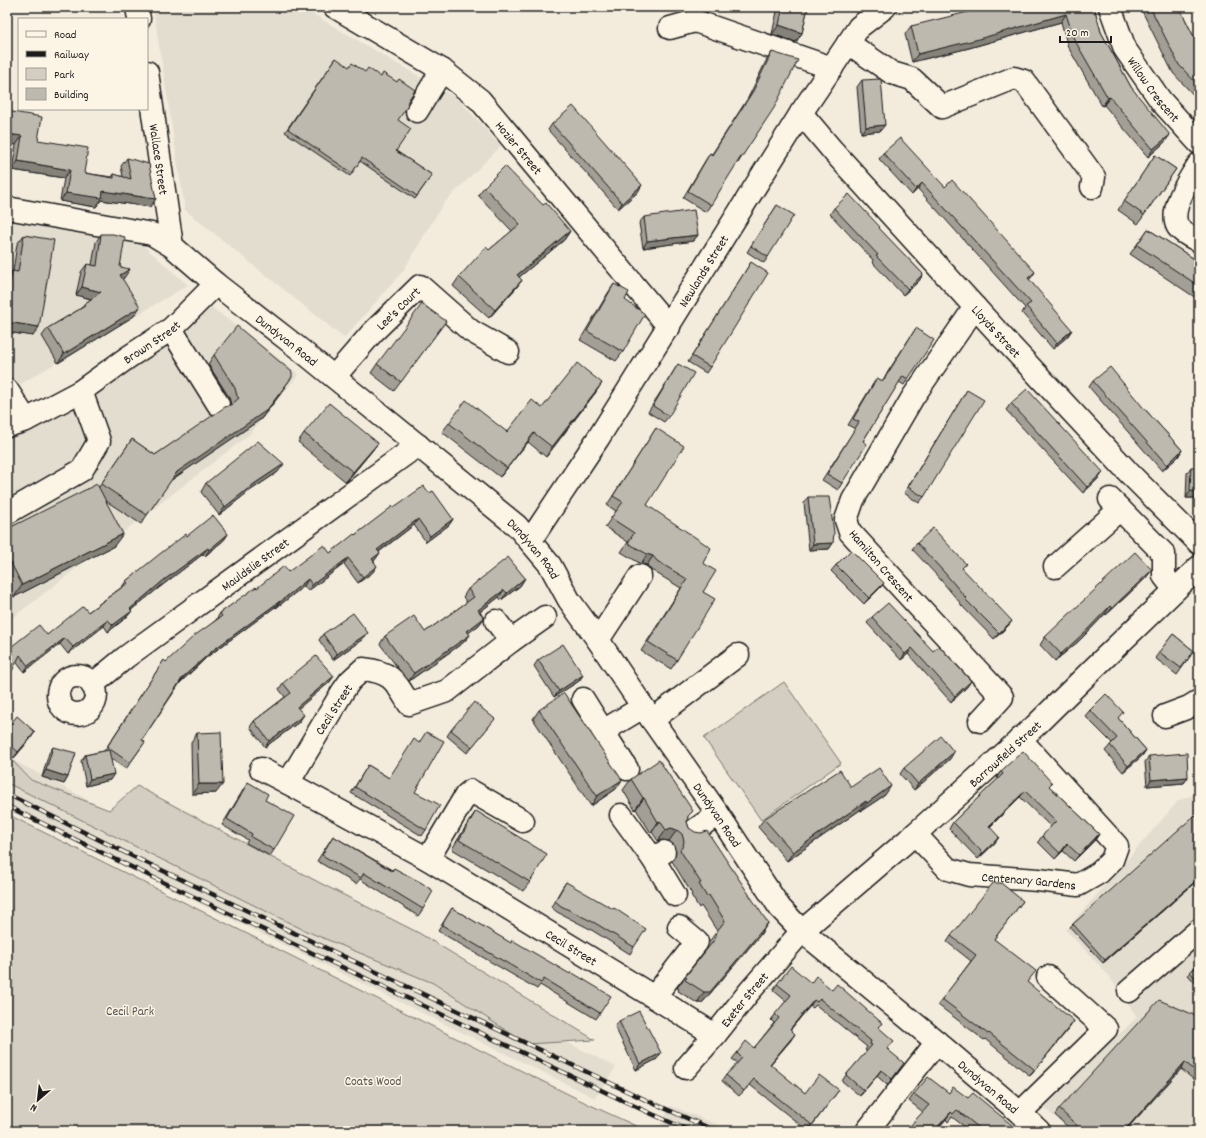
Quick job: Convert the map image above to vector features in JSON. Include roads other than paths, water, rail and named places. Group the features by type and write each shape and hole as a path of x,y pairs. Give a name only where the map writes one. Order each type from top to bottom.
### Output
{"street":[{"path":"137,7 139,18"},
{"name":"Hozier Street","path":"335,7 442,70 480,100 669,327"},
{"name":"Newlands Street","path":"530,541 599,437 669,327 680,306 801,113 859,27 885,7"},
{"name":"Willow Crescent","path":"1110,7 1125,50 1160,100 1199,143"},
{"path":"670,28 695,21 832,68"},
{"path":"848,43 892,73 912,79 942,106 1014,78 1024,81 1094,177 1092,187"},
{"path":"417,111 442,70"},
{"name":"Wallace Street","path":"148,79 172,246"},
{"name":"Lloyds Street","path":"801,113 975,307 1130,474 1199,543"},
{"path":"1199,164 1185,186 1178,201 1176,216 1178,227 1199,241"},
{"name":"Dundyvan Road","path":"7,208 152,234 172,246 216,284 297,346 517,526 550,565 568,600 598,640 718,814 780,908 802,931 937,1042 1039,1131"},
{"name":"Brown Street","path":"7,390 16,423 81,391 127,358 171,330 216,284"},
{"name":"Lee's Court","path":"334,377 372,333 420,286 471,331 508,352"},
{"name":"Hamilton Crescent","path":"975,307 913,397 853,500 846,520 850,532 1002,697 980,721"},
{"path":"171,330 218,404"},
{"path":"7,513 82,470 100,441 81,391"},
{"name":"Mauldslie Street","path":"92,685 132,653 418,445"},
{"path":"1055,567 1115,504 1164,554 1164,576 1175,590"},
{"name":"Barrowfield Street","path":"802,931 915,834 1035,726 1094,667 1199,567"},
{"path":"598,640 640,576"},
{"name":"Cecil Street","path":"288,783 343,691 350,681 363,669 376,671 388,676 396,684 401,708 447,691 511,641 545,617"},
{"path":"496,621 511,641"},
{"path":"603,731 648,713 738,656"},
{"path":"583,699 627,769"},
{"path":"1165,716 1189,707 1199,701"},
{"name":"Centenary Gardens","path":"915,834 948,869 968,875 1038,880 1078,885 1099,873 1112,860 1117,846 1020,739"},
{"name":"Cecil Street","path":"261,769 428,859 715,1035"},
{"path":"428,859 466,795 472,791 523,821"},
{"path":"692,832 718,814"},
{"path":"621,815 659,855 675,895"},
{"path":"654,997 697,942 679,926"},
{"path":"1129,991 1199,930"},
{"name":"Exeter Street","path":"686,1068 802,931"},
{"path":"1020,1113 1106,1029 1048,977"},
{"path":"867,1131 937,1042"}],"railway":[{"path":"7,794 132,856 648,1101 716,1131"},
{"path":"7,806 127,865 690,1131"}],"park label":[{"name":"Cecil Park","path":"130,1010"},
{"name":"Coats Wood","path":"373,1080"}]}
